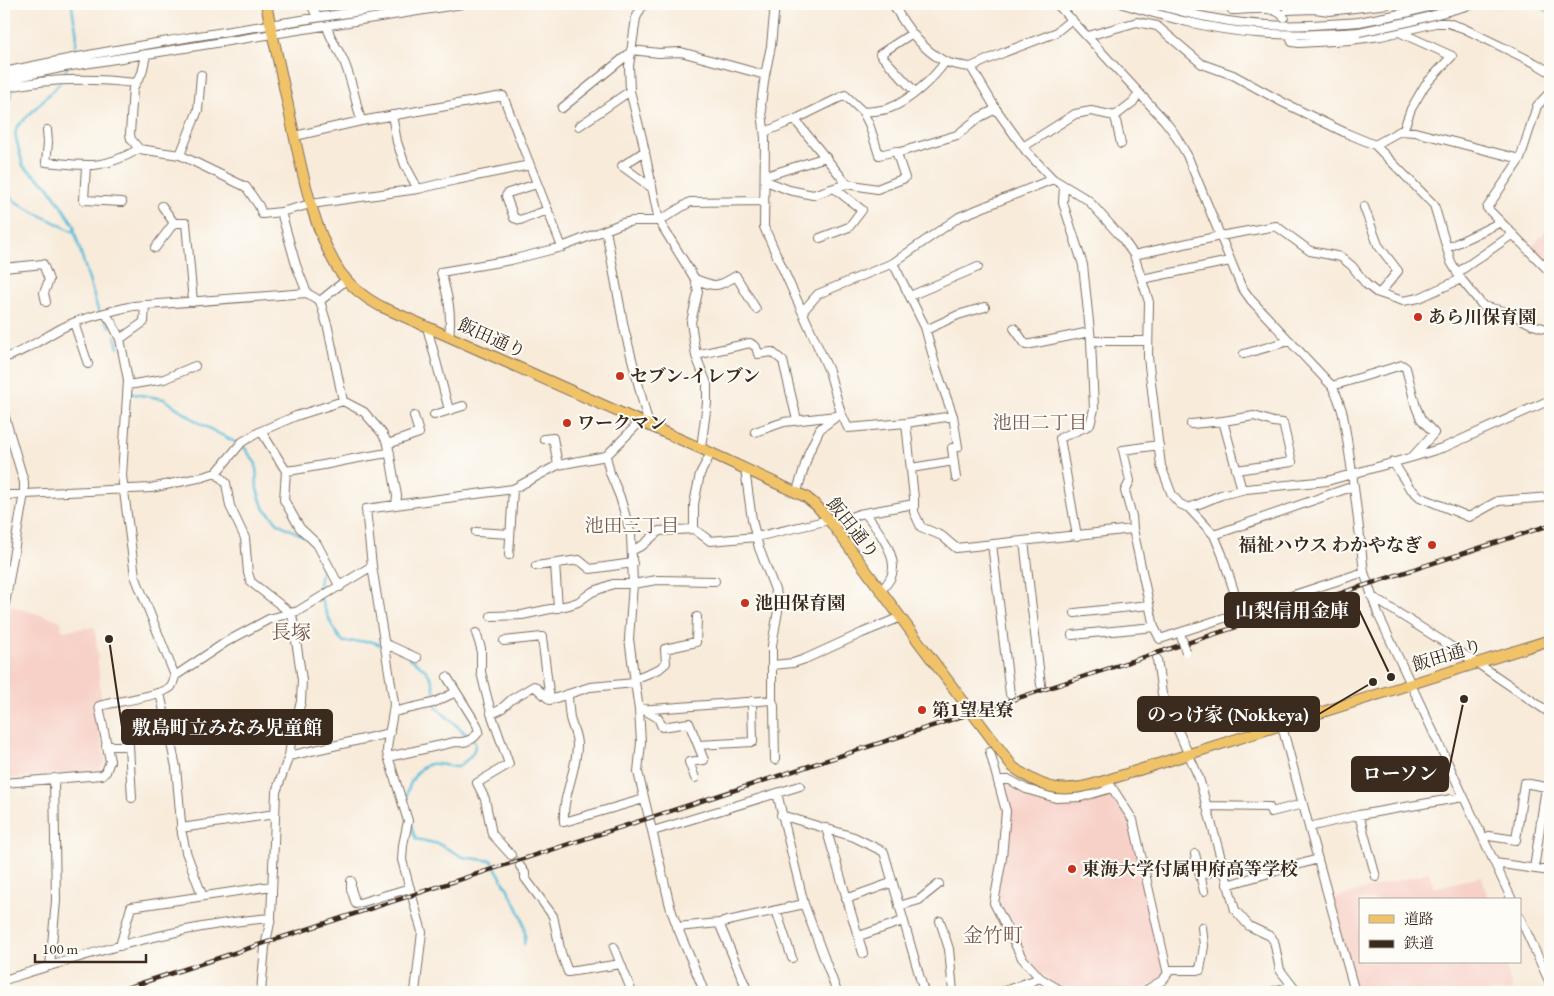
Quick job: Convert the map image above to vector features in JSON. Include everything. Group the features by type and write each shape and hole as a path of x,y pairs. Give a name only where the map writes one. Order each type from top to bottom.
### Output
{"main road":[{"name":"飯田通り","path":"266,4 311,204 333,259 346,280 364,298 701,448 796,492 817,506 831,522 1012,767 1028,778 1054,788 1082,788 1107,783 1189,754 1550,640"}],"street":[{"path":"311,4 317,17"},
{"path":"4,72 62,59 270,23 406,4"},
{"path":"4,80 64,67 462,4"},
{"path":"632,4 642,6 636,18 631,51 630,91 645,151 659,221 695,279 698,292 691,322 696,355 707,384 707,403 701,448"},
{"path":"763,4 775,6 772,46 761,104 766,179 764,226 829,371 839,415 848,428 953,416"},
{"path":"892,4 912,34 945,62 971,67 1055,33 1072,19"},
{"path":"1057,4 1165,120 1186,155 1241,286 1251,300 1332,386 1342,408 1353,474 1364,572 1371,596 1511,898"},
{"path":"1123,4 1193,23 1255,33 1290,34 1360,32 1412,21 1474,4"},
{"path":"1155,4 1184,13 1258,24 1286,14 1315,9 1329,11 1388,4"},
{"path":"1183,4 1184,13"},
{"path":"1398,4 1415,28"},
{"path":"1232,10 1272,10 1316,25 1359,22 1439,4"},
{"path":"1155,26 1158,15"},
{"path":"1088,36 1137,22 1155,26 1202,64 1233,75 1293,108 1374,145 1434,205 1451,262 1459,276 1483,306 1507,312 1532,325 1550,330"},
{"path":"1290,34 1292,42 1299,43 1350,40 1399,32 1435,23 1448,24 1463,28 1550,72"},
{"path":"327,26 329,34 339,49 346,65 361,121"},
{"path":"1410,37 1415,28"},
{"path":"1399,32 1452,56 1425,85 1411,109 1403,131"},
{"path":"912,34 880,54 915,92"},
{"path":"562,108 631,51 681,52 765,75"},
{"path":"139,149 131,139 130,134 133,88 142,73 146,55"},
{"path":"863,112 889,108 915,92 945,62"},
{"path":"971,67 996,109 1023,147 1053,179 1088,200 1122,238 1134,255 1149,302 1148,341 1151,393 1161,466 1172,495 1180,504 1189,508 1214,534 1241,613"},
{"path":"180,155 198,110 200,75"},
{"path":"4,88 42,81 113,80 136,83"},
{"path":"579,126 630,91"},
{"path":"1550,92 1537,106 1520,159 1487,208 1550,272"},
{"path":"1023,147 1075,114 1091,111 1114,116 1133,102 1139,93"},
{"path":"764,132 795,120 845,95 863,112 879,155 896,151 905,178 876,189 847,184 812,195 789,190 766,179"},
{"path":"295,136 392,115 503,96 562,247"},
{"path":"897,154 957,135 980,117 996,109"},
{"path":"392,115 397,142 405,165 418,189"},
{"path":"1114,116 1121,144"},
{"path":"795,120 847,184"},
{"path":"47,130 46,162 86,166 107,164 120,160 139,149 180,155 246,187 262,214 280,212 311,204 418,189 530,165"},
{"path":"1374,145 1400,131 1415,132 1520,159"},
{"path":"645,151 622,166 652,188"},
{"path":"766,179 826,157"},
{"path":"86,166 84,200 122,202"},
{"path":"803,311 818,294 893,263 959,217 1053,179"},
{"path":"537,184 508,193 506,196 511,211 514,218 520,220 548,210"},
{"path":"1064,186 1063,203 1083,266 1091,341 1094,410 1090,425 1060,438 1077,536"},
{"path":"820,238 850,227 862,210 834,188"},
{"path":"449,337 450,305 442,272 511,260 562,247 622,223 659,221 690,202 764,201"},
{"path":"162,206 174,223"},
{"path":"1364,207 1378,245 1398,271 1380,293"},
{"path":"280,212 296,265 307,292 320,301 343,401"},
{"path":"1447,248 1501,222"},
{"path":"156,248 174,223"},
{"path":"174,223 186,223 193,302"},
{"path":"1134,255 1276,226 1310,251 1341,257 1352,266 1366,284 1380,293 1402,301 1419,298 1459,276 1513,234"},
{"path":"415,992 422,932 402,860 408,821 388,757 387,743 394,703 372,566 366,508 513,489 558,465 606,456 644,424 606,230"},
{"path":"1142,278 1230,261"},
{"path":"893,263 926,330 936,368 953,416 958,447 952,448 956,478"},
{"path":"4,268 43,264 50,280 44,293 46,302"},
{"path":"910,296 978,268"},
{"path":"695,279 712,286 720,286 736,276 756,309"},
{"path":"320,301 346,280"},
{"path":"4,358 30,347 67,325 118,310 307,292"},
{"path":"120,340 144,322 145,306"},
{"path":"926,330 958,315 986,306"},
{"path":"4,783 102,775 106,772 110,761 99,706 160,693 170,687 174,681 174,676 135,576 122,476 128,380 120,340 105,313"},
{"path":"74,323 88,364"},
{"path":"427,327 449,410"},
{"path":"1014,328 1026,345 1090,332"},
{"path":"1091,341 1148,341"},
{"path":"1244,354 1289,341"},
{"path":"696,355 750,343 756,347 758,354 772,352 783,361 797,420"},
{"path":"1332,386 1402,365 1406,368 1421,419 1434,433 1413,456"},
{"path":"128,385 164,379 195,366"},
{"path":"1189,508 1242,490 1327,481 1353,474 1445,446 1550,400"},
{"path":"4,495 151,488 216,473 242,442 261,431 296,416 343,401 364,412 382,433 388,444 397,496 396,505"},
{"path":"434,415 463,406"},
{"path":"4,414 24,482 24,493 5,604"},
{"path":"755,432 784,422 839,415"},
{"path":"796,492 808,452 820,429 839,415"},
{"path":"388,444 419,433 414,416"},
{"path":"1191,424 1254,416 1283,423 1292,462 1236,470"},
{"path":"1223,421 1242,490"},
{"path":"906,422 914,512 921,527 942,536 956,548 1133,529"},
{"path":"261,431 286,471 284,500 300,528 317,544 340,587"},
{"path":"544,439 553,438 558,465"},
{"path":"1159,445 1123,450 1130,481 1125,491 1132,516 1133,529 1154,627 1160,639 1364,572"},
{"path":"286,471 390,453"},
{"path":"694,529 694,504 700,474 711,453"},
{"path":"606,456 610,473 623,507 633,550 633,584 629,639 640,709 641,742 638,772 670,906 704,992"},
{"path":"911,468 954,461"},
{"path":"1393,462 1409,487 1420,497 1469,517 1498,501 1550,497"},
{"path":"745,469 756,537 777,595 778,611 772,645 775,760"},
{"path":"216,473 226,483 230,506 245,538 248,573 251,582 292,614 302,688 301,702 293,728 289,756 276,792 271,918 260,992"},
{"path":"1214,534 1354,486"},
{"path":"509,555 513,489"},
{"path":"633,550 643,545 659,531 694,529 710,541 756,537 914,504"},
{"path":"865,513 884,540 893,565 893,574 881,591"},
{"path":"476,532 510,534"},
{"path":"1024,541 1040,685"},
{"path":"992,544 1010,694"},
{"path":"536,566 579,560 590,570 633,563"},
{"path":"555,564 558,608"},
{"path":"174,676 226,642 269,619 292,614 340,587 372,566"},
{"path":"492,616 522,615 558,608 578,602 592,592 613,584 633,584 658,580 715,581"},
{"path":"1371,596 1477,663 1550,713"},
{"path":"1075,612 1149,605"},
{"path":"550,700 590,687 635,681 658,669 666,663 664,649 696,642 697,617"},
{"path":"773,665 793,663 805,659 901,617"},
{"path":"1072,635 1154,627"},
{"path":"476,633 481,648 482,672 491,714 509,764 477,783 485,799 492,834 511,855"},
{"path":"1181,636 1186,652"},
{"path":"504,641 542,637 550,700"},
{"path":"384,643 417,658"},
{"path":"1157,659 1162,694 1199,778 1222,870 1235,910 1240,918 1249,926 1270,936 1274,941 1280,970 1295,989"},
{"path":"388,757 454,742 461,743 473,739 477,735 479,731 477,725 447,677"},
{"path":"491,714 500,710 512,699 534,686 550,700"},
{"path":"393,712 433,703 456,692"},
{"path":"160,693 176,767 181,828 186,852 202,895"},
{"path":"568,694 570,718 576,734 577,746 574,770 563,812 564,822 644,798"},
{"path":"640,709 772,700"},
{"path":"698,746 753,742 752,701"},
{"path":"640,709 658,718 662,727 689,723 704,760 689,762 695,778"},
{"path":"1282,726 1355,992"},
{"path":"289,756 390,733"},
{"path":"106,746 129,746 132,798"},
{"path":"990,752 1006,811 1002,858 994,903 1022,958 1040,978 1062,992"},
{"path":"50,966 56,901 54,778"},
{"path":"998,780 1010,780 1026,789 1056,798 1071,799 1081,797 1107,783 1133,820 1168,973 1164,980 1143,992"},
{"path":"1483,838 1489,836 1516,840 1524,783 1546,787 1534,869"},
{"path":"653,831 800,786"},
{"path":"776,793 804,904 837,992"},
{"path":"1309,827 1359,815 1463,797"},
{"path":"1206,806 1270,807 1271,812 1303,804"},
{"path":"181,828 275,814"},
{"path":"781,815 854,837 884,852 924,992"},
{"path":"1359,815 1376,877"},
{"path":"826,828 863,953"},
{"path":"1194,854 1204,891"},
{"path":"1227,885 1318,859"},
{"path":"1495,863 1550,871"},
{"path":"520,866 525,874 525,878 553,916 561,953 568,972 621,964"},
{"path":"1200,875 1222,870"},
{"path":"351,881 351,889 356,904 410,888"},
{"path":"846,899 892,884"},
{"path":"899,906 919,900 939,884"},
{"path":"120,946 131,907 272,886"},
{"path":"677,927 719,923 804,904"},
{"path":"776,910 792,958"},
{"path":"4,980 182,930 240,920 271,918"},
{"path":"858,936 903,921"},
{"path":"940,921 948,949 953,992"},
{"path":"1522,922 1548,975 1550,983"},
{"path":"719,923 748,992"},
{"path":"1167,970 1200,970 1204,946 1202,927"},
{"path":"614,947 632,992"},
{"path":"1002,992 1040,978"},
{"path":"1027,983 1032,992"},
{"path":"1270,992 1295,989"}],"shaded area":[{"path":"1550,226 1550,266 1531,248"},
{"path":"4,604 61,621 62,631 95,627 101,699 92,701 106,761 100,770 4,779"},
{"name":"東海大学付属甲府高等学校","path":"1009,783 1030,795 1062,802 1079,801 1080,804 1112,794 1130,822 1164,970 1163,976 1159,981 1136,992 1068,992 1048,980 1025,957 999,904 998,891 1006,846 1002,785"},
{"path":"1429,872 1434,888 1482,876 1488,898 1359,898 1359,964 1506,964 1512,990 1504,992 1357,992 1330,899"}],"waterway":[{"path":"72,4 77,35 72,56"},
{"path":"62,79 67,68"},
{"path":"60,83 17,127 15,134 23,166 48,186 74,225 98,310 110,327"},
{"path":"4,112 13,89"},
{"path":"4,187 6,195 24,207 74,232"},
{"path":"115,336 118,348"},
{"path":"128,393 164,399 199,423 244,447 256,464 257,489 263,507 279,524 305,537"},
{"path":"323,563 319,591 328,618 339,638 343,642 370,641 384,646"},
{"path":"407,805 407,794 411,782 422,768 431,764 458,767 468,759 475,746 475,742 437,708 431,678 422,667 409,658"},
{"path":"411,823 416,839 439,844 463,857 492,861 520,913 524,924 524,944"}],"tunnel":[{"path":"511,855 520,866"}],"railway":[{"path":"114,992 1550,525"}],"place":[{"name":"あら川保育園","path":"1418,317"},
{"name":"セブン-イレブン","path":"620,376"},
{"name":"ワークマン","path":"567,423"},
{"name":"福祉ハウス わかやなぎ","path":"1432,545"},
{"name":"池田保育園","path":"745,603"},
{"name":"敷島町立みなみ児童館","path":"109,639"},
{"name":"山梨信用金庫","path":"1391,677"},
{"name":"のっけ家 (Nokkeya)","path":"1373,682"},
{"name":"ローソン","path":"1464,699"},
{"name":"第1望星寮","path":"922,710"},
{"name":"東海大学付属甲府高等学校","path":"1072,869"}],"district":[{"name":"池田二丁目","path":"1040,422"},
{"name":"池田三丁目","path":"632,525"},
{"name":"長塚","path":"291,632"},
{"name":"金竹町","path":"993,935"}]}
